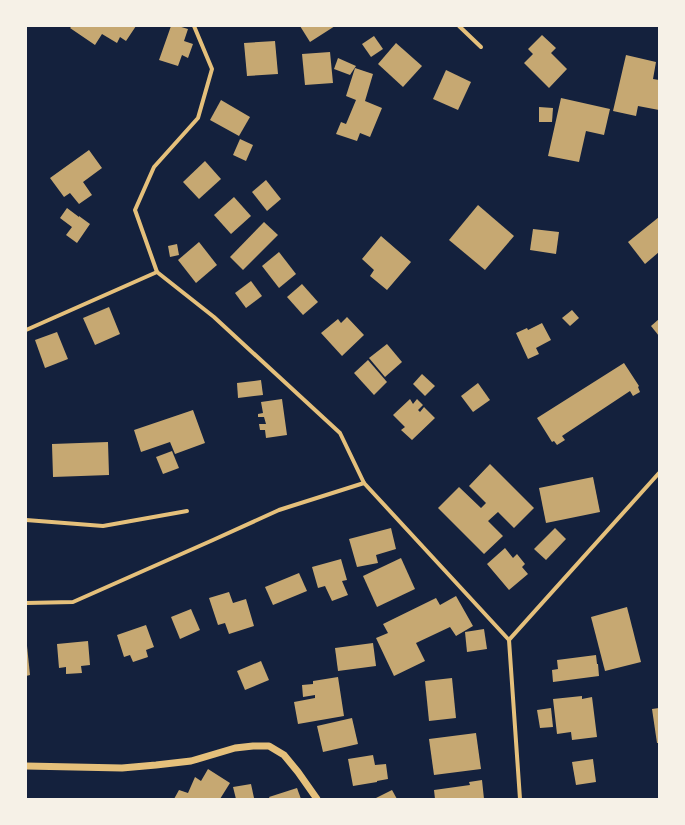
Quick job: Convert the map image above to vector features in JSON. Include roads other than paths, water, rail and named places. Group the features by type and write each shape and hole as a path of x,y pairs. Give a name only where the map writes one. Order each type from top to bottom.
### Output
{"street":[{"path":"194,26 212,69 198,118 154,167 135,210 157,272 214,317 340,433 364,483 509,640 520,799"},
{"path":"459,26 481,47"},
{"path":"26,330 157,272"},
{"path":"509,640 659,473"},
{"path":"26,603 73,602 279,510 364,483"},
{"path":"26,520 103,526 187,511"},
{"path":"26,766 122,768 191,761 235,748 269,746 284,755 317,799"}]}
